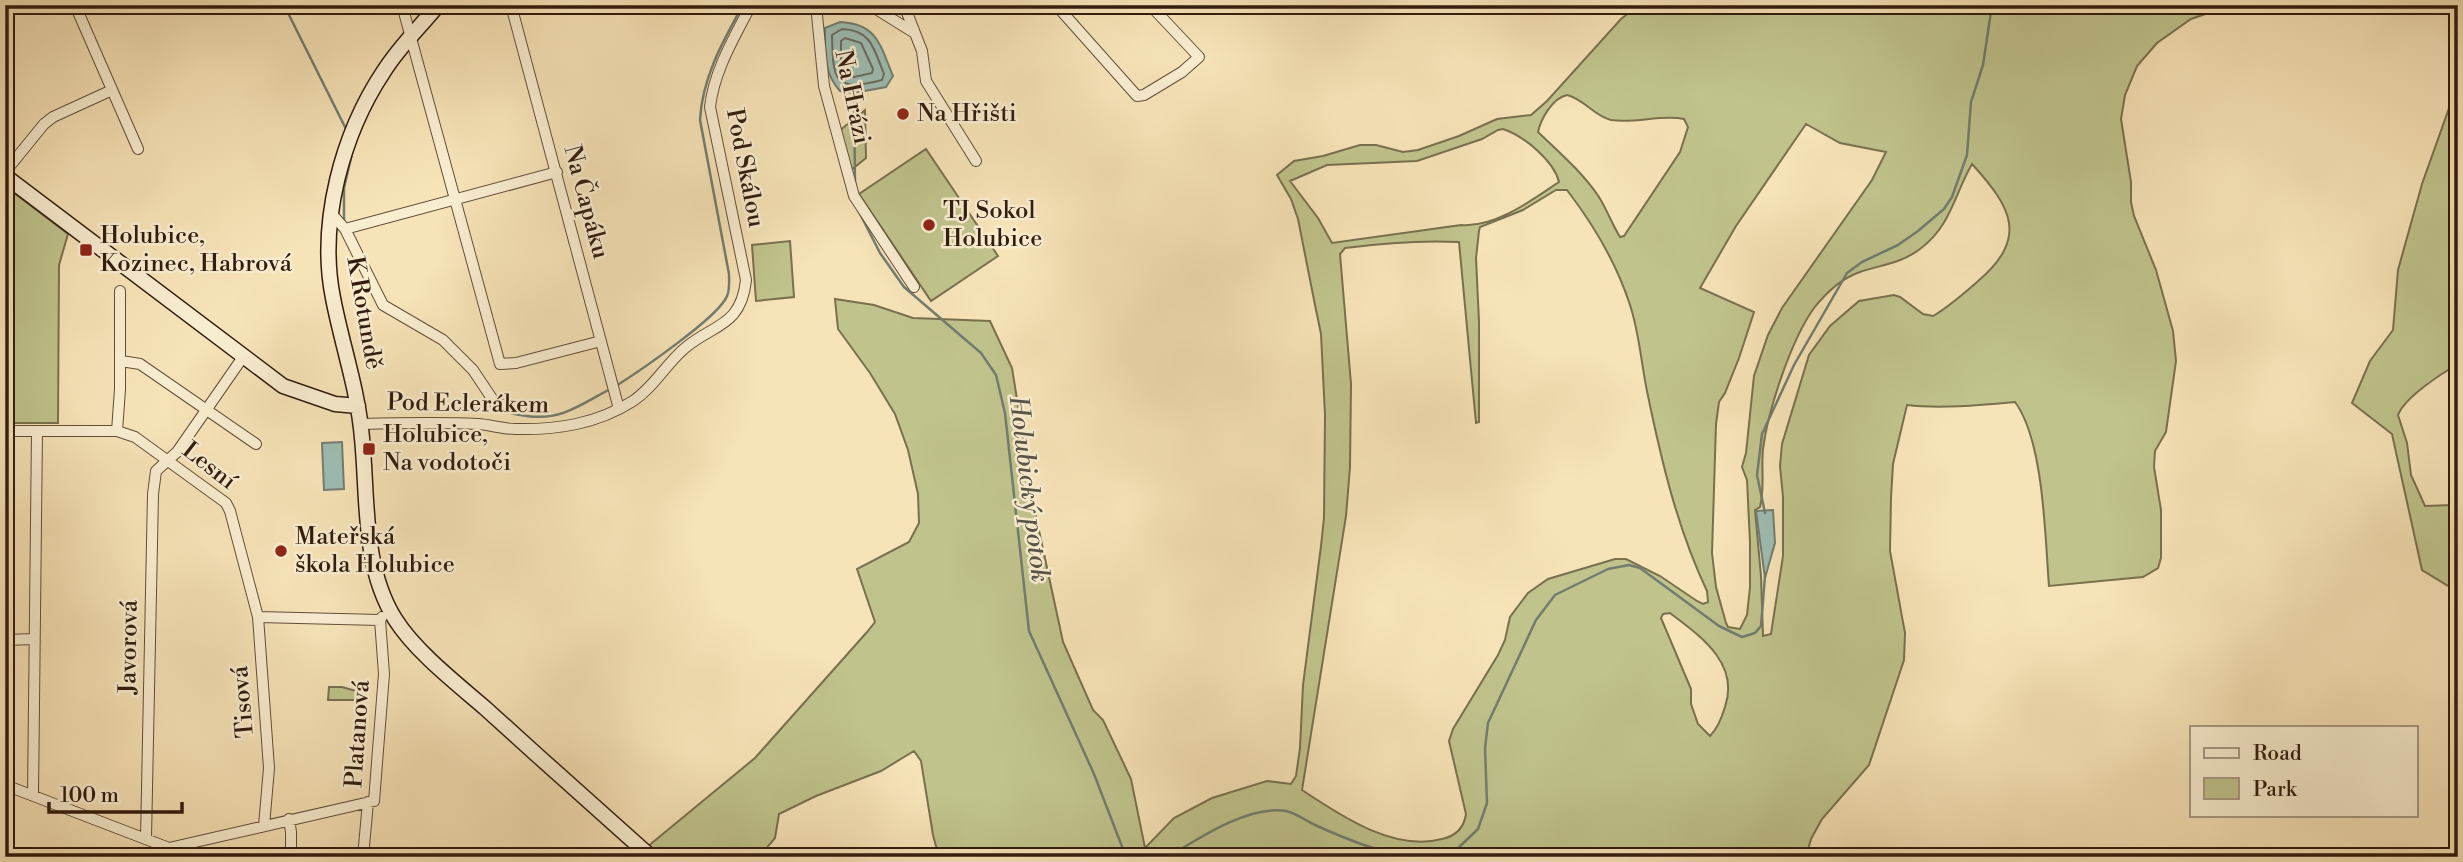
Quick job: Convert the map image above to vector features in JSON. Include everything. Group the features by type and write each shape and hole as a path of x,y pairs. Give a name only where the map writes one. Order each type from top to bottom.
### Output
{"street":[{"path":"75,5 138,149"},
{"path":"402,5 500,365 601,341"},
{"name":"K Rotundě","path":"438,5 382,72 338,171 331,213 329,242 332,296 358,406 373,558 382,596 397,622 433,662 651,857"},
{"name":"Na Čapáku","path":"511,5 619,409"},
{"name":"Pod Skálou","path":"743,262 710,107 718,72 751,5"},
{"name":"Na Hrázi","path":"816,5 824,86 854,196 914,287"},
{"path":"845,5 876,9 913,32"},
{"path":"905,5 922,51 926,81 976,161"},
{"path":"1056,5 1137,96 1144,95 1182,72 1199,57 1150,5"},
{"path":"112,90 44,124 5,174 283,386 335,404 358,406"},
{"path":"345,229 557,172"},
{"path":"331,213 345,229 383,305 443,340 473,370 495,403 510,407"},
{"name":"Pod Eclerákem","path":"361,424 480,424 514,429 551,428 588,422 619,409 635,400 653,384 685,348 730,318 744,293 743,262"},
{"path":"117,431 121,361 120,291"},
{"name":"Javorová","path":"146,838 153,494 156,471 177,452 243,357"},
{"path":"121,361 140,363 256,444"},
{"name":"Lesní","path":"5,431 117,431 135,437 226,502 258,617"},
{"path":"33,795 37,431"},
{"path":"258,617 380,620 388,607"},
{"name":"Tisová","path":"258,617 269,768 264,826"},
{"name":"Platanová","path":"5,785 169,848 374,801 384,674 380,620"},
{"path":"5,639 34,639"},
{"path":"363,857 369,802"},
{"path":"289,819 291,857"}],"green space":[{"path":"1639,5 2248,5 2217,10 2191,19 2157,43 2137,66 2125,95 2121,119 2134,216 2156,270 2173,331 2176,361 2166,432 2155,451 2154,467 2161,510 2161,558 2158,568 2143,577 2049,586 2037,464 2025,419 2015,402 1947,407 1907,405 1893,464 1890,551 1905,633 1904,660 1869,765 1822,819 1811,839 1806,857 939,857 921,761 914,751 881,771 816,796 779,814 775,838 759,857 657,857 647,847 755,758 867,632 875,622 857,569 909,542 919,523 918,494 908,450 895,414 838,329 835,299 874,305 913,318 990,321 1012,368 1035,512 1063,642 1093,710 1103,720 1131,779 1145,848 1174,818 1212,798 1267,781 1291,784 1296,776 1300,748 1303,685 1324,518 1325,415 1321,334 1298,219 1291,199 1277,175 1294,161 1360,145 1376,145 1403,152 1418,150 1497,119 1531,115 1621,19","holes":["1562,97 1573,97 1611,120 1675,118 1684,119 1688,127 1680,152 1624,236 1620,237 1599,197 1586,180 1538,132 1548,109","1806,124 1840,143 1886,152 1872,180 1782,308 1768,335 1754,376 1746,453 1742,467 1747,480 1750,587 1747,615 1740,629 1728,627 1726,623 1716,587 1712,553 1716,424 1719,402 1739,358 1754,312 1700,288 1736,226","1498,130 1511,132 1529,143 1545,158 1559,182 1513,211 1487,222 1332,243 1318,218 1290,181 1327,165 1417,161 1482,139","1972,164 2005,209 2009,237 2004,251 1993,266 1961,296 1933,316 1923,314 1894,295 1859,301 1830,326 1809,355 1782,444 1780,466 1783,556 1771,634 1763,636 1755,510 1760,507 1763,449 1770,415 1797,338 1814,308 1841,282 1860,272 1906,258 1930,240 1951,210","1556,190 1567,190 1594,229 1617,272 1632,313 1664,468 1687,543 1707,591 1708,602 1703,604 1697,601 1660,576 1626,559 1615,559 1548,579 1528,593 1510,617 1505,640 1498,655 1453,729 1449,741 1466,814 1463,823 1458,831 1447,838 1423,842 1386,836 1368,829 1302,790 1346,516 1350,467 1351,384 1340,254 1345,248 1373,245 1459,242 1476,423 1479,422 1476,258 1480,227 1523,210","1670,613 1705,641 1722,664 1728,691 1721,719 1710,736 1698,724 1691,704 1691,689 1661,618 1663,614"]},
{"path":"2458,83 2458,364 2416,394 2398,415 2407,443 2411,475 2425,506 2458,503 2458,592 2422,570 2392,434 2352,403 2370,361 2393,330 2398,270 2422,184"},
{"path":"865,110 866,158 851,170 839,131"},
{"name":"TJ Sokol Holubice","path":"926,149 998,256 931,301 859,194"},
{"path":"5,186 68,234 59,265 58,423 5,423"},
{"path":"790,241 794,297 756,301 752,245"},
{"path":"329,687 356,691 357,700 328,700"}],"water":[{"path":"840,22 862,27 876,38 893,76 886,87 854,93 840,91 834,84 826,61 825,28"},
{"path":"342,442 344,489 324,490 322,443"},
{"path":"1773,510 1775,543 1765,578 1756,511"}],"waterway":[{"name":"Holubický potok","path":"284,5 347,131"},
{"name":"Holubický potok","path":"616,386 694,330 721,305 728,294 729,274 700,120 709,75 743,5"},
{"name":"Holubický potok","path":"804,5 814,16"},
{"name":"Holubický potok","path":"1765,513 1757,475 1762,434 1794,365 1847,273 1918,231 1944,209 1952,197 1967,155 1971,102 1983,65 1992,5"},
{"name":"Holubický potok","path":"854,92 855,183"},
{"name":"Holubický potok","path":"344,222 344,188 353,149"},
{"name":"Holubický potok","path":"855,204 880,253 904,287 981,353 996,375 1005,413 1029,631 1094,774 1126,857"},
{"name":"Holubický potok","path":"506,410 514,414 539,417 561,414 610,389"},
{"name":"Holubický potok","path":"1442,857 1453,853 1478,829 1487,803 1485,748 1488,723 1536,620 1555,595 1608,569 1629,565 1640,568 1719,626 1742,637 1755,633 1761,626 1765,576"},
{"name":"Holubický potok","path":"1168,857 1224,825 1271,810 1290,812 1365,846 1418,857"}],"place":[{"name":"Na Hřišti","path":"903,114"},
{"name":"TJ Sokol Holubice","path":"929,225"},
{"name":"Holubice, Kozinec, Habrová","path":"86,250"},
{"name":"Holubice, Na vodotoči","path":"369,449"},
{"name":"Mateřská škola Holubice","path":"281,551"}]}
